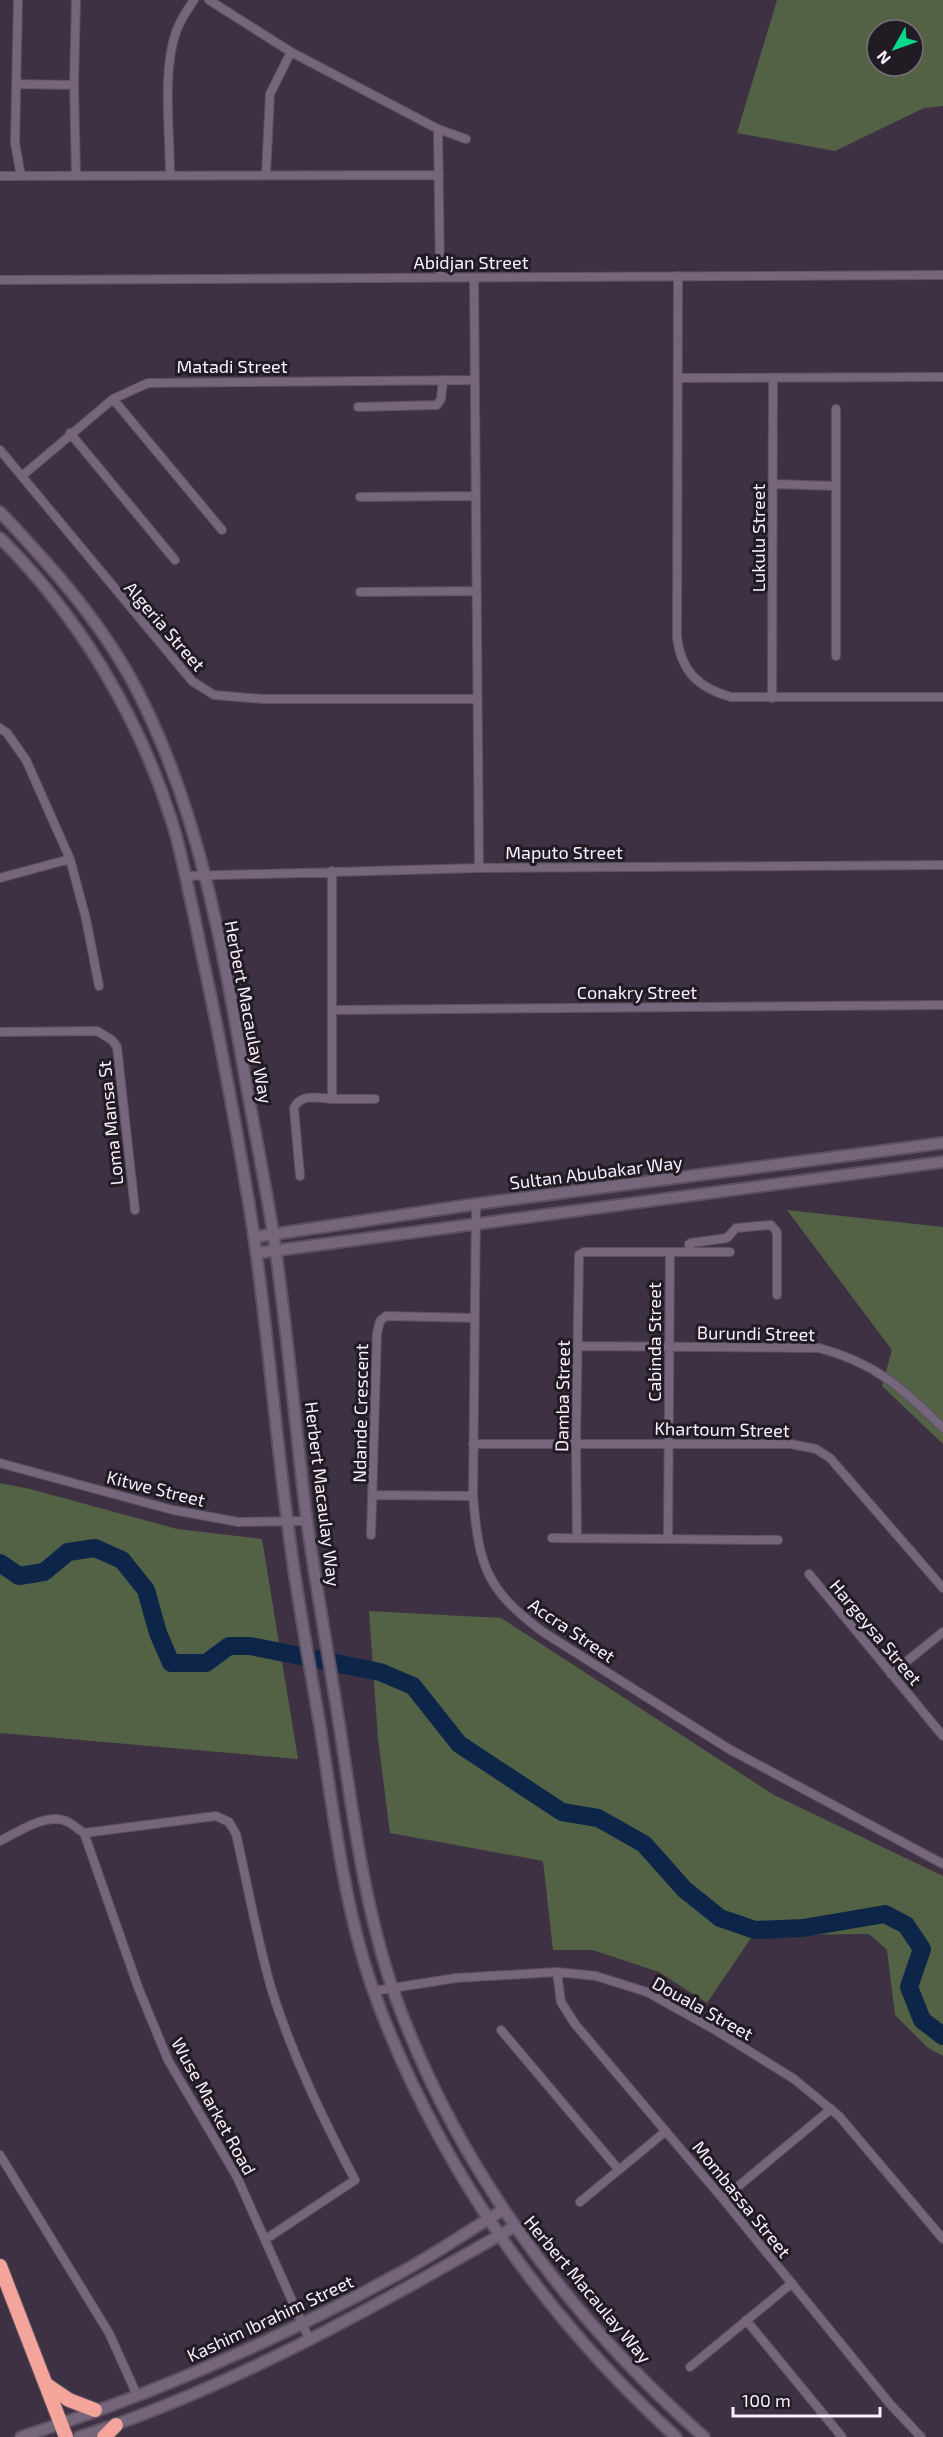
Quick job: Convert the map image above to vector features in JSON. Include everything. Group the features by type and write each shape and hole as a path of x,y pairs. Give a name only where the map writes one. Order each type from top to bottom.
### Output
{"highway":[{"path":"0,2266 48,2385 66,2437"},
{"path":"48,2385 69,2400 95,2410"},
{"path":"104,2437 116,2425"}],"main road":[{"name":"Herbert Macaulay Way","path":"0,512 48,562 85,608 138,692 168,755 206,874 234,1014 273,1234 307,1521 363,1876 375,1931 392,1988 410,2036 436,2091 467,2150 514,2227 557,2283 603,2336 663,2401 704,2437"},
{"name":"Herbert Macaulay Way","path":"0,538 44,585 96,659 121,700 150,762 172,821 186,876 215,1018 255,1238 287,1522 300,1609 351,1914 374,1991 421,2102 498,2236 590,2349 651,2414 676,2437"},
{"name":"Sultan Abubakar Way","path":"255,1238 476,1204 943,1143"},
{"name":"Sultan Abubakar Way","path":"257,1253 943,1162"},
{"name":"Kashim Ibrahim Street","path":"21,2437 137,2395 304,2322 398,2274 503,2210"},
{"name":"Kashim Ibrahim Street","path":"79,2437 116,2425 310,2341 408,2289 514,2227"}],"street":[{"path":"18,0 15,143 21,176"},
{"path":"76,0 74,85 76,175"},
{"path":"170,175 169,68 172,47 182,18 194,0"},
{"path":"208,0 291,52 438,129 466,139"},
{"path":"266,174 270,94 291,52"},
{"path":"16,84 74,85"},
{"path":"438,129 440,277"},
{"path":"0,176 439,175"},
{"name":"Abidjan Street","path":"0,280 943,275"},
{"path":"678,276 676,638 679,653 693,677 710,691 731,697 943,697"},
{"path":"474,278 479,868"},
{"path":"678,378 943,376"},
{"name":"Lukulu Street","path":"772,698 773,378"},
{"path":"358,407 436,405 441,399 443,380"},
{"name":"Matadi Street","path":"22,476 70,433 113,399 134,387 162,381 475,380"},
{"path":"113,399 222,530"},
{"path":"836,409 836,656"},
{"path":"70,433 175,560"},
{"name":"Algeria Street","path":"0,450 192,681 214,695 263,699 477,699"},
{"path":"774,484 835,486"},
{"path":"360,496 476,495"},
{"path":"360,592 476,591"},
{"path":"0,728 7,733 26,760 70,859 86,919 99,986"},
{"path":"0,878 70,859"},
{"name":"Maputo Street","path":"186,876 479,868 943,865"},
{"path":"332,871 332,1099"},
{"name":"Conakry Street","path":"332,1010 943,1005"},
{"name":"Loma Mansa St","path":"0,1032 97,1031 112,1040 117,1047 135,1210"},
{"path":"300,1176 294,1108 300,1100 306,1098 375,1100"},
{"name":"Accra Street","path":"476,1204 473,1496 477,1543 484,1568 500,1594 521,1616 543,1632 729,1749 943,1864"},
{"path":"690,1252 691,1243 727,1238 736,1228 771,1225 777,1232 777,1295"},
{"name":"Damba Street","path":"577,1538 576,1442 579,1346 577,1260 579,1254 584,1252 670,1253"},
{"path":"670,1253 730,1252"},
{"name":"Cabinda Street","path":"668,1539 670,1253"},
{"name":"Ndande Crescent","path":"370,1535 377,1334 380,1321 386,1316 475,1318"},
{"name":"Burundi Street","path":"579,1346 819,1348 846,1356 876,1370 899,1387 943,1428"},
{"name":"Khartoum Street","path":"473,1444 576,1442 791,1444 816,1449 830,1458 943,1588"},
{"name":"Kitwe Street","path":"0,1462 172,1510 238,1522 307,1521"},
{"name":"Ndande Crescent","path":"373,1495 473,1496"},
{"path":"552,1538 778,1540"},
{"name":"Hargeysa Street","path":"808,1574 943,1736"},
{"path":"891,1674 943,1632"},
{"path":"0,1841 40,1822 56,1818 67,1821 84,1833 216,1816 229,1822 236,1834 276,2001 295,2055 326,2125 356,2180 266,2239"},
{"name":"Wuse Market Road","path":"84,1833 138,1987 168,2060 219,2144 266,2239 304,2322 310,2341"},
{"name":"Douala Street","path":"374,1991 456,1978 557,1972 596,1976 647,1992 727,2037 794,2079 831,2109 943,2239"},
{"name":"Mombassa Street","path":"557,1972 561,2002 574,2024 723,2199 890,2404 921,2437"},
{"path":"501,2031 619,2170"},
{"path":"723,2199 831,2109"},
{"path":"580,2202 666,2131"},
{"path":"0,2155 109,2333 137,2395"},
{"path":"690,2367 792,2283"},
{"path":"746,2320 842,2437"}],"green space":[{"path":"777,0 943,0 943,106 924,108 835,151 737,133"},
{"path":"787,1210 943,1227 943,1444 882,1386 892,1350"},
{"path":"0,1483 177,1529 262,1539 298,1759 0,1733"},
{"path":"369,1611 501,1618 774,1795 943,1876 943,2056 928,2048 895,2015 887,1950 869,1934 753,1935 707,2003 659,1972 593,1950 553,1950 543,1861 390,1833 378,1739"}],"waterway":[{"path":"0,1563 19,1576 44,1572 68,1552 95,1548 122,1560 146,1590 158,1633 171,1663 206,1663 229,1646 250,1646 380,1672 413,1686 459,1744 562,1812 598,1818 644,1844 684,1889 720,1918 755,1930 803,1928 885,1914 906,1925 922,1949 909,1987 922,2020 943,2036"}]}
